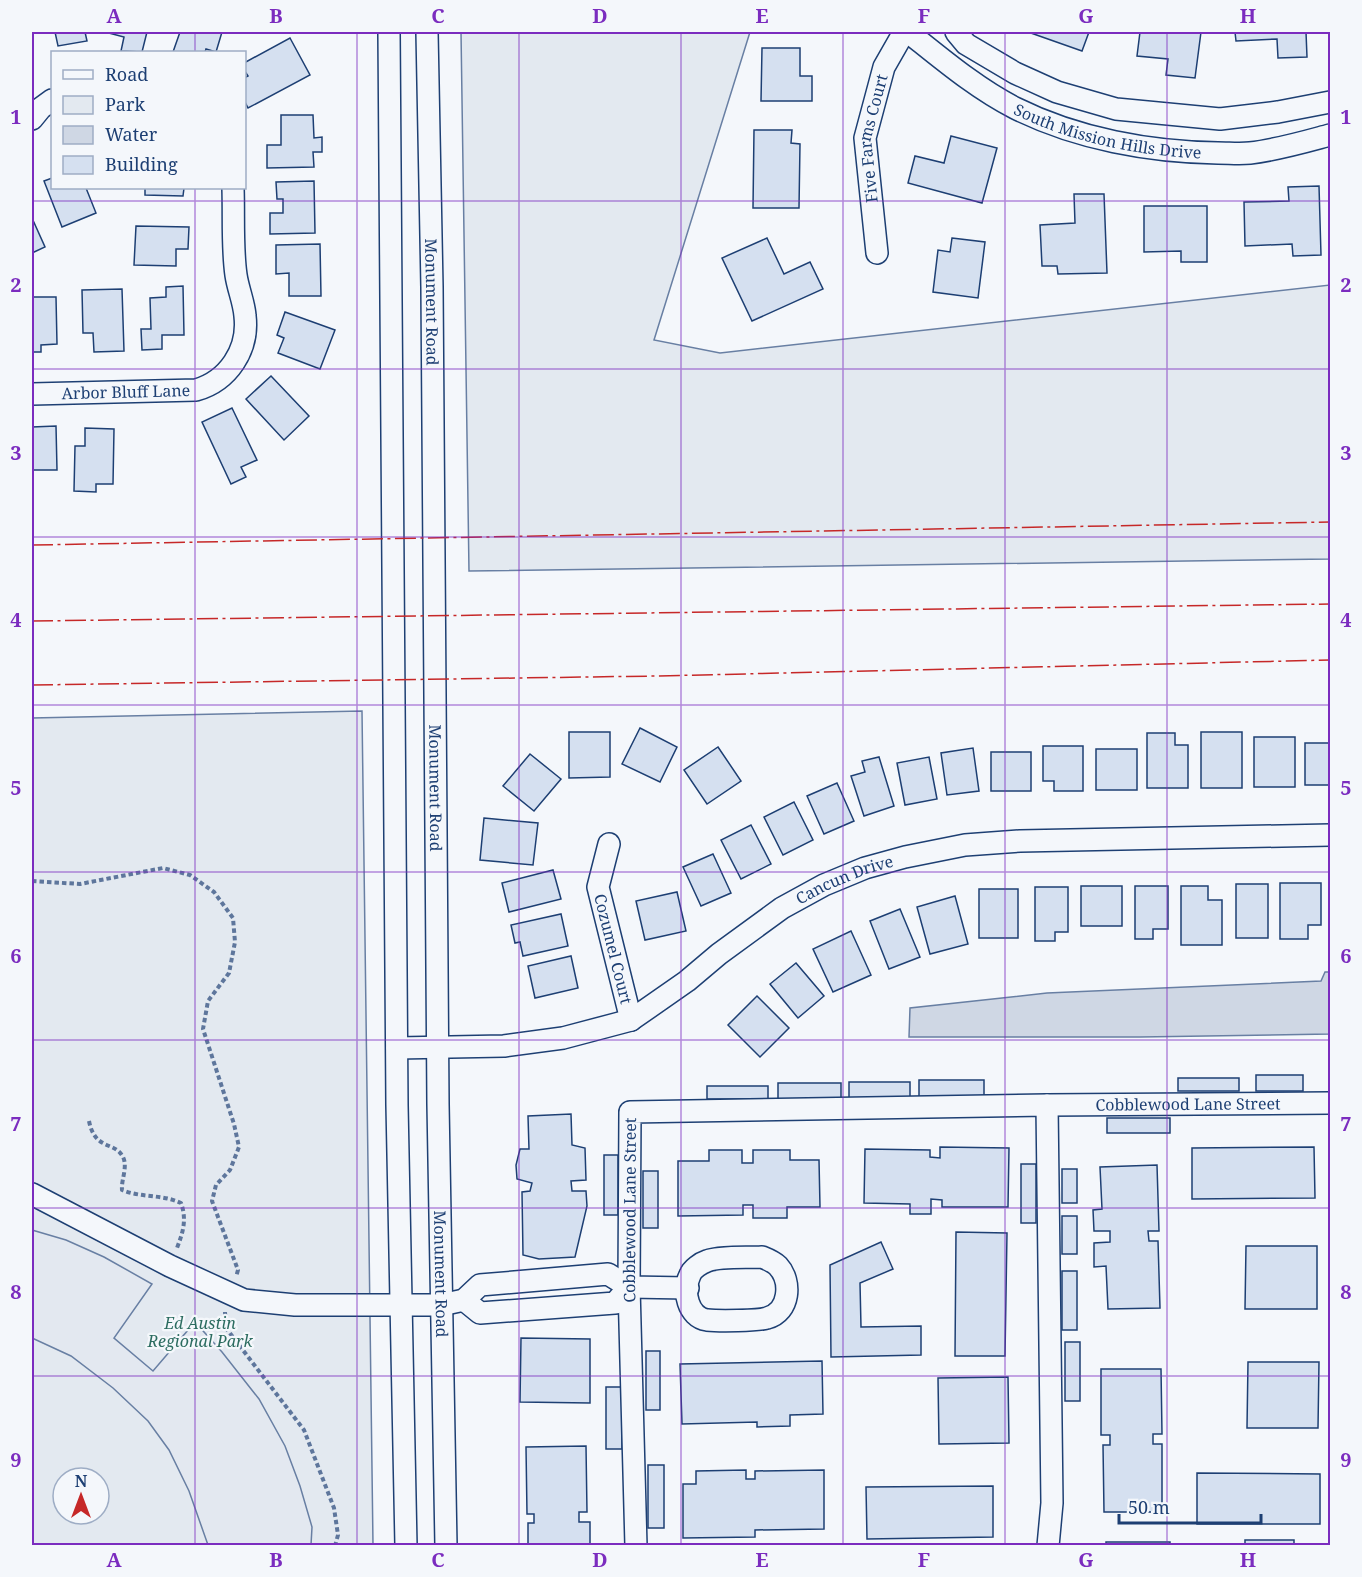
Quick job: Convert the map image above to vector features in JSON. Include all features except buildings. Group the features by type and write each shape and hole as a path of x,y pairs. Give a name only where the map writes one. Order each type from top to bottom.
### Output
{"street":[{"path":"389,32 397,1048 406,1545"},
{"name":"Monument Road","path":"427,32 432,299 441,1305 446,1545"},
{"name":"South Mission Hills Drive","path":"906,32 985,90 1017,108 1085,135 1190,153 1250,153 1330,135"},
{"name":"Five Farms Court","path":"877,253 865,138 884,67 906,32"},
{"name":"South Mission Hills Drive","path":"956,32 966,44 1015,73 1057,92 1116,109 1220,119 1278,112 1330,102"},
{"path":"32,119 51,101"},
{"path":"1228,118 1230,153"},
{"name":"Arbor Bluff Lane","path":"32,394 180,392 202,388 218,380 227,372 235,361 245,332 245,315 236,275 233,189"},
{"name":"Cancun Drive","path":"397,1048 504,1046 563,1038 630,1020 687,981 782,908 824,885 865,868 965,845 1020,841 1330,836"},
{"name":"Cozumel Court","path":"609,844 598,887 630,1020"},
{"name":"Cobblewood Lane Street","path":"636,1545 629,1287 630,1112 1330,1103"},
{"path":"1047,1105 1052,1503 1048,1545"},
{"path":"32,1194 171,1266 244,1300 295,1305 441,1305 464,1300 480,1285 608,1274 629,1287 688,1288"},
{"path":"762,1257 777,1265 787,1279 787,1297 780,1311 768,1318 706,1320 694,1314 688,1305 688,1288 690,1275 699,1265 709,1260 762,1257"},
{"path":"464,1300 480,1313 615,1304 629,1287"}],"path":[{"path":"32,882 80,884 163,868 190,875 214,892 233,918 235,942 229,974 208,1001 203,1029 239,1147 230,1170 216,1185 212,1201 238,1270 224,1314 225,1328 304,1430 334,1508 338,1535 335,1545"},
{"path":"89,1121 97,1140 117,1150 124,1158 122,1191 170,1197 181,1203 185,1215 183,1232 171,1266"}],"green space":[{"path":"461,32 750,32 654,340 720,353 1330,285 1330,559 469,571"},
{"name":"Ed Austin Regional Park","path":"362,711 373,1545 32,1545 32,718"}],"shaded area":[{"path":"32,1230 66,1240 104,1257 152,1284 114,1338 153,1371 195,1322 222,1352 259,1399 285,1446 312,1527 311,1545 208,1545 189,1491 169,1450 148,1421 113,1388 71,1356 32,1338"}],"water":[{"path":"1325,972 1330,972 1330,1034 909,1037 910,1008 1047,993 1321,981"}],"power":[{"path":"32,545 1330,522"},
{"path":"32,621 1330,604"},
{"path":"32,685 657,676 1330,660"}]}
